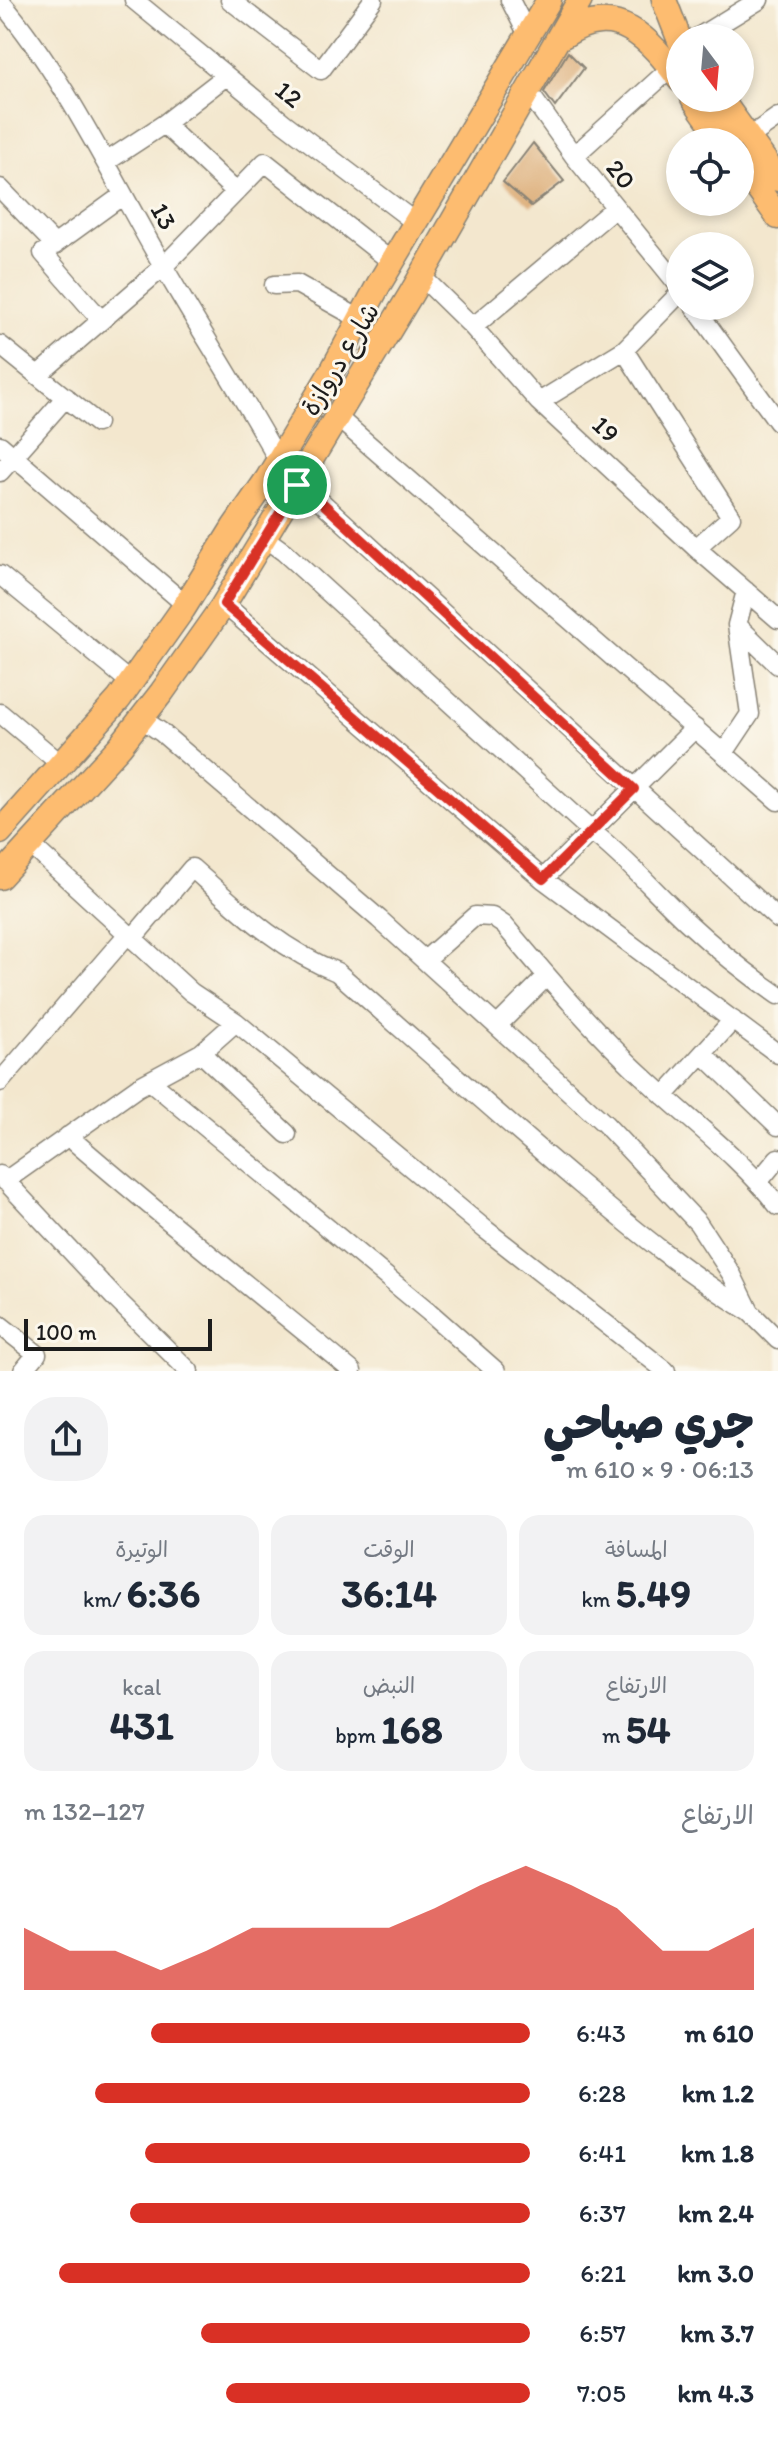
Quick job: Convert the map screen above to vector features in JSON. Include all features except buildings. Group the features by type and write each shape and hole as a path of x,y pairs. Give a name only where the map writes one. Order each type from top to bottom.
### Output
{"main road":[{"name":"شارع دروازة","path":"0,832 131,683 186,605 278,460 549,0"},
{"name":"شارع دروازة","path":"0,877 40,852 70,803 152,726 234,611 266,539 306,491 347,424 421,276 580,0"},
{"path":"664,0 668,24"},
{"path":"553,46 570,29 585,20 601,15 618,15 666,51"},
{"path":"754,144 778,179"},
{"path":"754,184 778,217"},
{"path":"54,774 70,803"}],"street":[{"name":"12","path":"134,0 284,123 416,223"},
{"path":"230,0 252,6 321,70 373,0"},
{"path":"510,0 528,35"},
{"path":"720,24 759,0"},
{"name":"13","path":"0,1 22,27 106,162 163,267 278,460"},
{"path":"574,156 666,68"},
{"path":"106,162 164,124 226,76"},
{"name":"20","path":"527,90 574,156 666,272"},
{"path":"754,134 778,117"},
{"path":"164,124 236,192"},
{"path":"38,375 163,267 265,162 392,262"},
{"path":"0,188 55,245"},
{"path":"101,320 43,253 123,195"},
{"path":"473,327 615,208"},
{"name":"19","path":"421,276 473,327 539,402 696,548 778,619"},
{"path":"274,285 297,284 360,319"},
{"path":"539,402 624,350 666,305"},
{"path":"704,320 778,422"},
{"path":"0,345 97,423"},
{"path":"624,350 731,517 696,548"},
{"path":"0,472 7,451 66,397"},
{"path":"347,424 778,801"},
{"path":"7,451 186,605"},
{"path":"306,491 778,919"},
{"path":"266,539 621,855 685,920 778,995"},
{"path":"0,575 131,683"},
{"path":"724,753 750,714 737,625 746,591"},
{"path":"234,611 543,879 778,1054"},
{"path":"737,625 778,665"},
{"path":"0,713 54,774"},
{"path":"152,726 425,960 605,1124 687,1212 727,1266 750,1312"},
{"path":"543,879 695,728"},
{"path":"40,852 191,992 236,1022 486,1230 666,1371"},
{"path":"0,1082 192,868 263,932 312,963 337,972 528,1141 707,1286 750,1312 778,1340"},
{"path":"425,960 475,916 492,917 504,925 589,1023 664,1096 759,1181 778,1206"},
{"path":"497,1026 547,976"},
{"path":"664,1096 733,1020"},
{"path":"189,1371 114,1297 3,1178 150,1081 201,1053 236,1022"},
{"path":"201,1053 287,1134"},
{"path":"703,1054 778,1126"},
{"path":"150,1081 496,1371"},
{"path":"68,1136 352,1371"},
{"path":"759,1181 778,1158"},
{"path":"0,1325 37,1354 23,1371"}],"route":[{"path":"297,485 316,497 634,789 543,879 224,604 297,485"}]}
